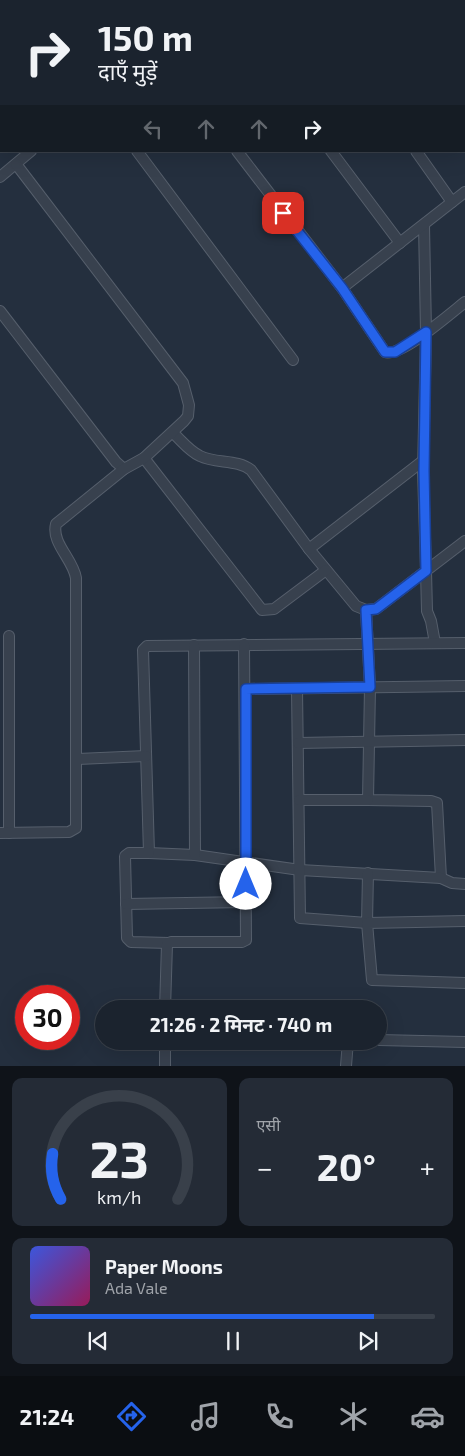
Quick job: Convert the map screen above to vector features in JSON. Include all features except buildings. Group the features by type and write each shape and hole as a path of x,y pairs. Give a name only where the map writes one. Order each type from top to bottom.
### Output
{"street":[{"path":"0,177 30,152"},
{"path":"138,152 293,360"},
{"path":"238,152 342,288 387,353 395,352 426,332 465,302"},
{"path":"332,152 400,243"},
{"path":"417,152 452,202"},
{"path":"9,636 5,832 74,830 78,759 76,578 73,565 55,535 55,528 58,520 124,470 144,458 173,433 188,416 189,398 183,383 16,164"},
{"path":"342,288 465,192"},
{"path":"424,225 426,332 424,460 427,611 435,643"},
{"path":"0,311 124,470"},
{"path":"173,433 190,450 202,458 244,465 251,470 326,570 356,606 366,610 376,609 465,541"},
{"path":"144,458 262,610 274,609 326,570"},
{"path":"309,549 424,460"},
{"path":"366,610 370,687 368,800"},
{"path":"148,852 143,648 147,646 244,644 368,645 465,643"},
{"path":"244,644 246,689 246,861 246,940 244,942 168,943 129,941 126,904 126,856 129,853 148,852 195,855 246,861 300,870 441,878 452,883 465,884"},
{"path":"194,645 195,855"},
{"path":"246,689 465,686"},
{"path":"297,689 299,916 301,919 367,923 465,921"},
{"path":"298,743 465,740"},
{"path":"78,759 146,756"},
{"path":"298,800 431,801 437,804 441,878"},
{"path":"368,873 367,923 372,980 465,983"},
{"path":"126,904 246,902"},
{"path":"166,1000 166,946 168,943"},
{"path":"387,1040 465,1042"},
{"path":"165,1050 165,1066"},
{"path":"346,1066 347,1050"}],"route":[{"path":"246,884 246,689 370,687 366,610 376,609 426,571 424,471 426,332 392,354 385,352 342,288 283,213"}]}
